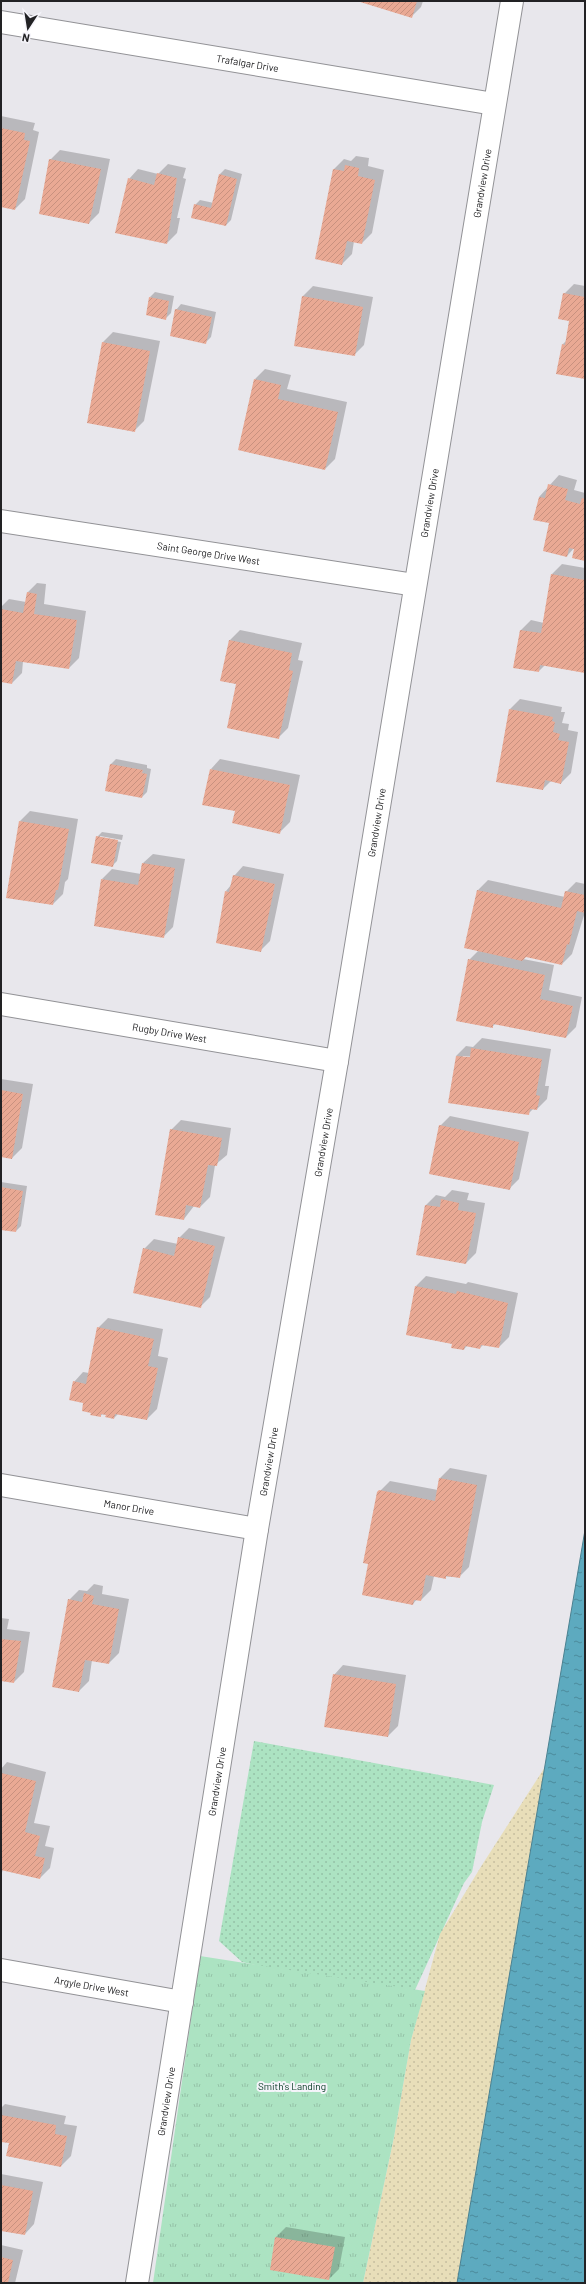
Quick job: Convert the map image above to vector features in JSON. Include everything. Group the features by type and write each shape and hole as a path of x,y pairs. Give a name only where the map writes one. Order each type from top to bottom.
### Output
{"street":[{"name":"Grandview Drive","path":"137,2283 257,1529 337,1061 512,1"},
{"name":"Trafalgar Drive","path":"1,22 494,104"},
{"name":"Saint George Drive West","path":"1,521 415,585"},
{"name":"Rugby Drive West","path":"1,1004 337,1061"},
{"name":"Manor Drive","path":"1,1484 257,1529"},
{"name":"Argyle Drive West","path":"1,1970 182,2002"}],"green space":[{"path":"254,1741 494,1785 482,1822 472,1872 464,1883 415,1990 395,1997 242,1962 219,1941"},
{"name":"Smith's Landing","path":"200,1956 425,1991 411,2040 394,2137 363,2283 153,2283"}],"sand":[{"path":"545,1767 457,2283 363,2283 394,2137 411,2040 440,1934"}],"water":[{"path":"585,1530 585,2283 457,2283"}],"building":[{"path":"357,1 417,1 412,18"},
{"path":"1,128 25,133 24,140 30,141 15,210 1,207"},
{"path":"49,159 101,169 89,224 39,214"},
{"path":"345,165 359,168 358,176 375,180 362,244 347,241 342,265 315,259 333,169 344,171"},
{"path":"157,173 177,178 167,244 115,233 128,178 154,185"},
{"path":"219,174 237,179 226,226 191,218 194,204 211,208"},
{"path":"563,293 585,297 585,379 556,374 562,344 565,345 569,321 558,319"},
{"path":"302,296 363,307 355,356 294,346"},
{"path":"149,297 169,301 166,320 146,315"},
{"path":"175,309 212,317 206,344 170,336"},
{"path":"102,342 150,351 135,432 87,423"},
{"path":"254,379 281,385 278,399 338,412 325,470 238,450"},
{"path":"548,484 568,489 565,500 580,504 582,498 585,499 585,561 572,558 574,549 569,548 567,557 543,551 549,523 533,520 539,497 545,498"},
{"path":"551,574 585,580 585,673 540,665 539,672 513,668 520,630 541,633"},
{"path":"27,592 37,594 34,614 77,620 69,669 16,661 12,684 1,682 1,609 23,613"},
{"path":"229,640 292,653 289,670 293,671 279,739 227,728 236,684 220,681"},
{"path":"509,709 553,717 552,721 555,722 553,732 560,734 558,740 569,742 561,784 545,780 543,790 496,782"},
{"path":"110,764 143,770 142,773 147,774 142,798 105,791"},
{"path":"210,769 290,785 280,834 232,823 235,811 202,805"},
{"path":"19,821 69,829 58,890 56,890 53,905 6,898"},
{"path":"96,836 118,840 113,867 91,863"},
{"path":"142,863 175,868 164,938 94,926 101,879 138,885"},
{"path":"233,875 275,884 261,952 216,943 225,891 229,892"},
{"path":"477,890 561,908 565,891 585,895 585,913 577,911 569,945 567,944 562,965 526,957 522,961 464,948"},
{"path":"468,959 545,975 540,999 573,1006 566,1038 493,1024 493,1028 456,1021"},
{"path":"471,1048 542,1059 536,1095 540,1096 537,1110 530,1109 529,1115 448,1103 456,1056 470,1057"},
{"path":"1,1090 23,1094 12,1159 1,1157"},
{"path":"439,1125 519,1142 510,1190 429,1174"},
{"path":"170,1129 222,1138 217,1166 208,1165 200,1208 186,1205 184,1220 155,1215"},
{"path":"1,1187 23,1191 16,1232 1,1230"},
{"path":"441,1199 459,1203 458,1210 476,1213 466,1264 416,1255 425,1205 440,1207"},
{"path":"178,1237 215,1246 201,1308 133,1293 143,1248 174,1256"},
{"path":"415,1286 456,1294 457,1291 508,1303 499,1348 481,1345 480,1349 465,1346 464,1350 451,1348 452,1344 406,1335"},
{"path":"97,1327 154,1339 148,1366 158,1368 147,1420 115,1414 114,1419 105,1417 106,1415 101,1414 101,1417 90,1415 91,1413 82,1411 83,1403 69,1400 73,1381 86,1384"},
{"path":"439,1478 477,1485 460,1578 446,1576 446,1579 426,1575 421,1601 414,1600 413,1605 362,1595 368,1564 363,1563 377,1492 379,1490 435,1501"},
{"path":"84,1593 94,1596 92,1604 119,1609 109,1664 85,1660 79,1692 52,1687 68,1599 82,1602"},
{"path":"1,1639 21,1641 14,1683 1,1681"},
{"path":"333,1674 396,1684 388,1737 324,1727"},
{"path":"1,1773 36,1781 25,1832 40,1836 35,1856 45,1858 40,1879 1,1870"},
{"path":"1,2115 56,2125 55,2134 67,2136 61,2167 6,2156 9,2143 1,2142"},
{"path":"1,2185 33,2191 25,2235 1,2231"},
{"path":"275,2237 335,2247 329,2280 270,2270"},
{"path":"1,2257 13,2260 8,2283 1,2283"}]}
